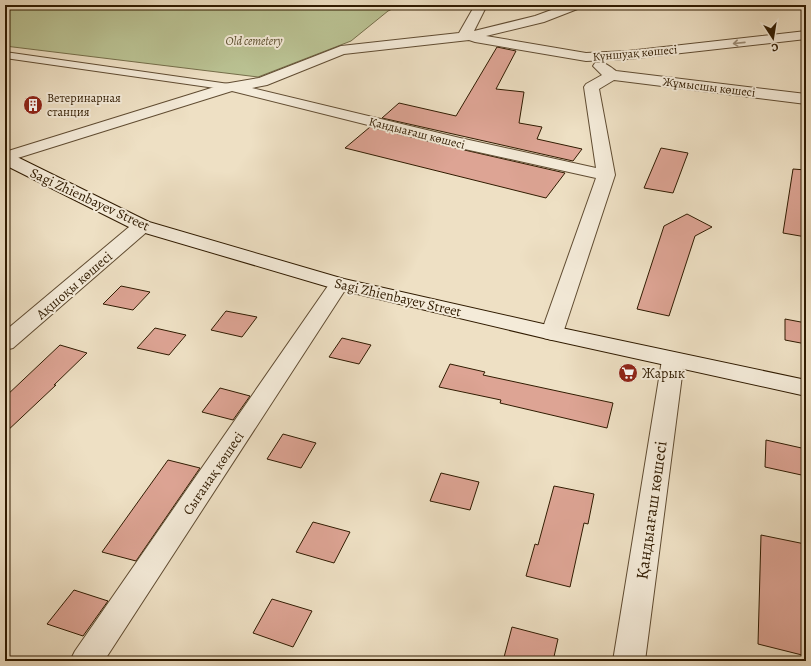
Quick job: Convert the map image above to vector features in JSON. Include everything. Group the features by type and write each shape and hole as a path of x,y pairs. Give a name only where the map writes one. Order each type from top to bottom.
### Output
{"street":[{"path":"464,37 481,5"},
{"path":"5,158 229,87 262,82 341,50 464,37 539,19 576,5"},
{"name":"Күншуақ көшесі","path":"464,37 586,57 628,55 806,35"},
{"path":"552,333 606,175 592,87 612,74 586,57"},
{"name":"Жұмысшы көшесі","path":"612,74 806,98"},
{"name":"Қандыағаш көшесі","path":"229,87 460,143 606,175"},
{"name":"Sagi Zhienbayev Street","path":"5,158 142,226 339,284 673,360 806,388"},
{"name":"Ақшоқы көшесі","path":"5,343 142,226"},
{"name":"Сығанақ көшесі","path":"86,661 339,284"},
{"name":"Қандыағаш көшесі","path":"630,661 673,360"}],"lane":[{"path":"5,55 229,87"}],"green space":[{"name":"Old cemetery","path":"5,5 401,5 388,11 351,41 258,77 5,46"}],"building":[{"path":"497,47 516,51 496,89 524,92 519,123 542,127 537,139 582,149 573,161 382,118 399,103 456,116"},
{"path":"370,127 565,173 546,198 345,148"},
{"path":"661,148 688,153 673,193 644,188"},
{"path":"793,169 806,170 806,237 783,233"},
{"path":"687,214 712,227 695,236 669,316 637,309 664,226"},
{"path":"121,286 150,292 133,310 103,304"},
{"path":"226,311 257,317 242,337 211,330"},
{"path":"785,319 806,323 806,344 785,340"},
{"path":"155,328 186,335 169,355 137,348"},
{"path":"342,338 371,345 359,364 329,357"},
{"path":"60,345 87,353 54,385 56,385 5,433 5,397"},
{"path":"450,364 485,372 483,375 613,403 607,428 500,403 501,400 439,387"},
{"path":"220,388 250,396 233,420 202,412"},
{"path":"283,434 316,443 301,468 267,459"},
{"path":"766,440 806,449 806,476 765,467"},
{"path":"168,460 200,468 136,561 102,552"},
{"path":"441,473 479,482 470,510 430,501"},
{"path":"554,486 594,494 588,524 584,523 570,587 526,576 535,544 538,545"},
{"path":"313,522 350,532 334,563 296,552"},
{"path":"761,535 805,544 806,656 758,644"},
{"path":"74,590 108,601 83,636 47,624"},
{"path":"272,599 312,611 293,647 253,633"},
{"path":"512,627 558,639 553,661 503,661"}],"place":[{"name":"Ветеринарная станция","path":"33,105"},
{"name":"Жарык","path":"628,373"}]}
